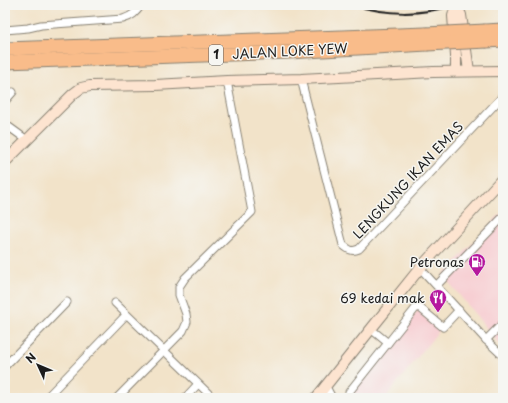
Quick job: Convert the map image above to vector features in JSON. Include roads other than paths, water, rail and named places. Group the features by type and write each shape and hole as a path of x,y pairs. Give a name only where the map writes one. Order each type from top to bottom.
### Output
{"highway":[{"name":"JALAN LOKE YEW","path":"5,49 427,39 486,36 503,32"},
{"name":"JALAN LOKE YEW","path":"5,62 289,52 427,39"}],"street":[{"path":"5,30 41,25 123,19 130,17 137,12 141,5"},
{"path":"456,5 462,16 469,71"},
{"path":"456,5 453,16 456,71"},
{"path":"467,55 472,63 479,68 486,70"},
{"path":"433,72 444,67 456,56"},
{"path":"5,162 73,94 81,88 90,86 302,80 456,71 503,71"},
{"name":"LENGKUNG IKAN EMAS","path":"302,80 343,245 350,251 359,249 364,244 502,98 503,93"},
{"path":"117,398 183,331 187,322 180,295 180,286 182,282 252,212 227,81"},
{"path":"5,101 13,92"},
{"path":"5,124 27,140"},
{"path":"316,398 420,268 503,178"},
{"path":"437,285 503,217"},
{"path":"420,268 486,340 503,356"},
{"path":"5,366 67,302"},
{"path":"115,303 213,398"},
{"path":"349,392 415,309 418,307 443,327 459,310"},
{"path":"46,398 126,315"},
{"path":"486,340 503,323"},
{"path":"371,329 388,343"},
{"path":"185,398 198,384"},
{"path":"325,385 332,398"}],"railway":[{"path":"352,5 378,11 404,13 442,9 455,5"}],"place":[{"name":"Petronas","path":"477,277"},
{"name":"69 kedai mak","path":"438,313"}]}
